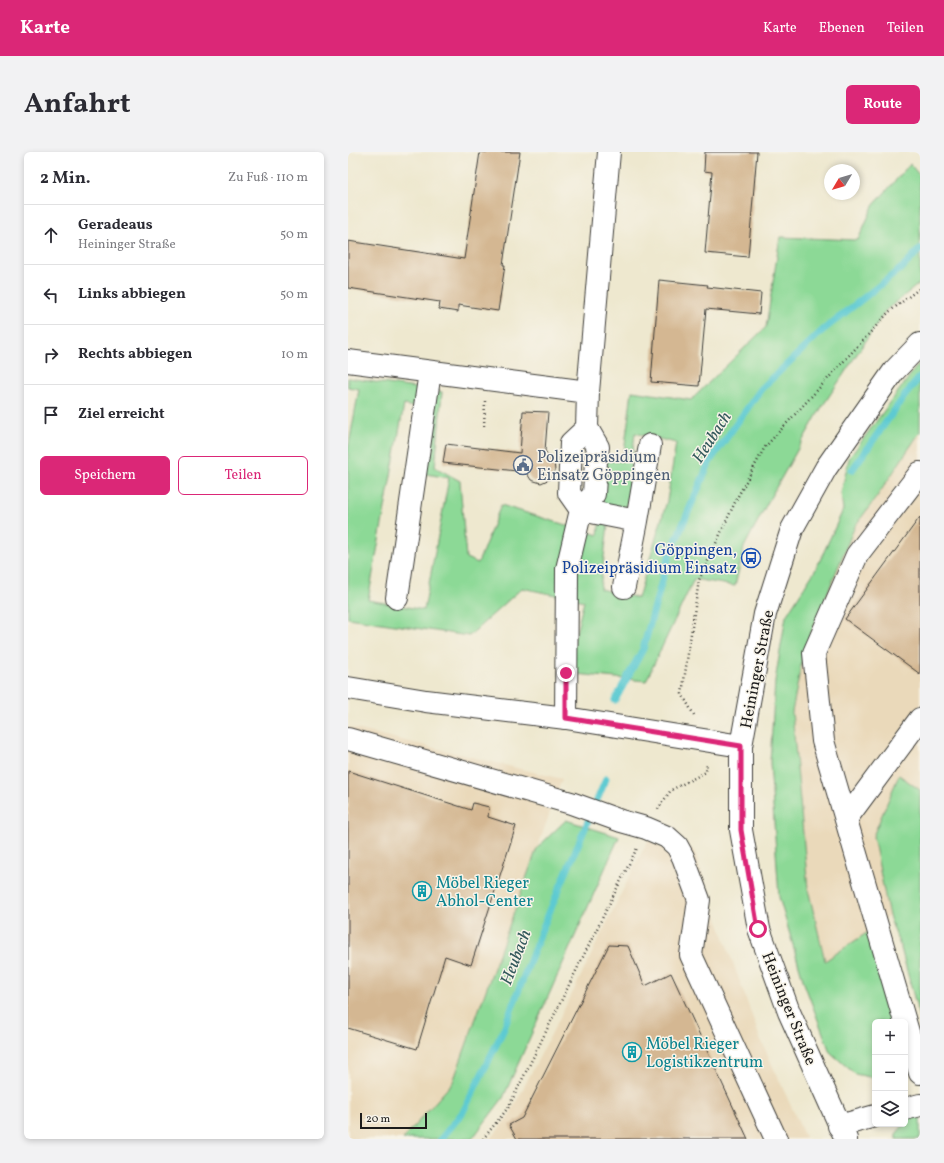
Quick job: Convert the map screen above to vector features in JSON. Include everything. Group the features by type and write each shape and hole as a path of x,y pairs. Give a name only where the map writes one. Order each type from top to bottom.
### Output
{"main road":[{"path":"609,152 588,392 587,428 571,443 569,493 581,510 637,521"},
{"name":"Heininger Straße","path":"842,1132 789,1012 758,929 741,830 741,746 765,614 792,529 826,468 894,371 920,344"},
{"path":"348,361 588,392"},
{"path":"397,598 430,372"},
{"path":"624,587 650,445"},
{"path":"920,473 857,555 814,653 823,741 920,1073"},
{"path":"566,718 566,569 581,510"},
{"path":"348,688 426,701 566,718 741,746"},
{"path":"846,819 920,719"},
{"path":"348,739 571,804 646,828 667,837 676,846 683,857 698,900 691,955 776,1139"},
{"path":"908,1107 920,1105"},
{"path":"842,1132 872,1117"}],"path":[{"path":"483,1139 508,1108 646,828 670,790 706,772 710,741 682,694 699,580 737,498 765,447 889,312 920,288"}],"shaded area":[{"path":"920,432 920,790 899,775 873,836 889,916 825,962 808,889 792,712 804,650 855,526 876,498"},
{"path":"348,727 562,779 453,1082 403,1139 348,1139"},
{"path":"657,825 678,837 695,852 708,893 760,1038 806,1139 491,1139 510,1114 574,990 636,863"}],"green space":[{"path":"910,164 920,176 920,283 886,310 820,410 744,547 735,586 694,579 646,681 566,673 584,601 522,588 469,636 348,618 348,450 359,389 348,387 348,378 442,392 435,467 460,481 466,558 478,563 501,505 598,535 607,461 623,461 632,391 691,400 766,327 780,237 858,240 873,206","holes":["404,405 427,410 415,472 449,478 424,610 368,600","635,433 676,443 667,501 638,598 600,589 608,525 627,506"]},
{"path":"920,362 920,432 876,498 855,526 804,650 792,712 808,889 825,961 868,932 895,1019 872,1019 872,1078 855,1074 830,1052 804,983 779,897 770,762 775,681 786,616 816,569 843,510 841,493 849,458"},
{"path":"899,775 920,790 920,1020 901,948 889,916 873,836"},
{"path":"566,820 619,837 503,1098 472,1139 403,1139 453,1082 537,848"},
{"path":"920,1115 920,1139 896,1139 896,1134 902,1127 908,1127 909,1118"}],"building":[{"path":"480,152 520,152 503,265 505,265 498,311 458,305 458,312 439,309 440,302 348,288 348,241 464,259"},
{"path":"705,152 757,152 748,257 705,253 712,172 704,171"},
{"path":"659,280 708,285 707,287 761,293 759,314 706,309 699,386 651,382"},
{"path":"523,411 548,412 545,451 554,461 555,471 550,479 541,483 531,480 526,472 443,463 446,444 520,453"},
{"path":"920,517 920,674 845,619"},
{"name":"Möbel Rieger Abhol-Center","path":"348,771 471,810 473,803 489,807 488,817 516,826 471,965 445,956 417,1049 348,1028"},
{"name":"Möbel Rieger Logistikzentrum","path":"609,945 628,946 645,986 671,973 748,1139 517,1139 509,1125 522,1118"}],"waterway":[{"name":"Heubach","path":"615,700 643,649 668,559 710,461 761,389 823,330 903,267 920,249"},
{"path":"852,470 906,394 920,377"},
{"name":"Heubach","path":"441,1139 463,1112 503,1031 543,927 606,779"}],"place":[{"name":"Polizeipräsidium Einsatz Göppingen","path":"523,465"},
{"name":"Göppingen, Polizeipräsidium Einsatz","path":"751,558"},
{"name":"Möbel Rieger Abhol-Center","path":"422,891"},
{"name":"Möbel Rieger Logistikzentrum","path":"632,1052"}],"route":[{"path":"566,673 566,718 741,746 741,830 758,929"}]}
